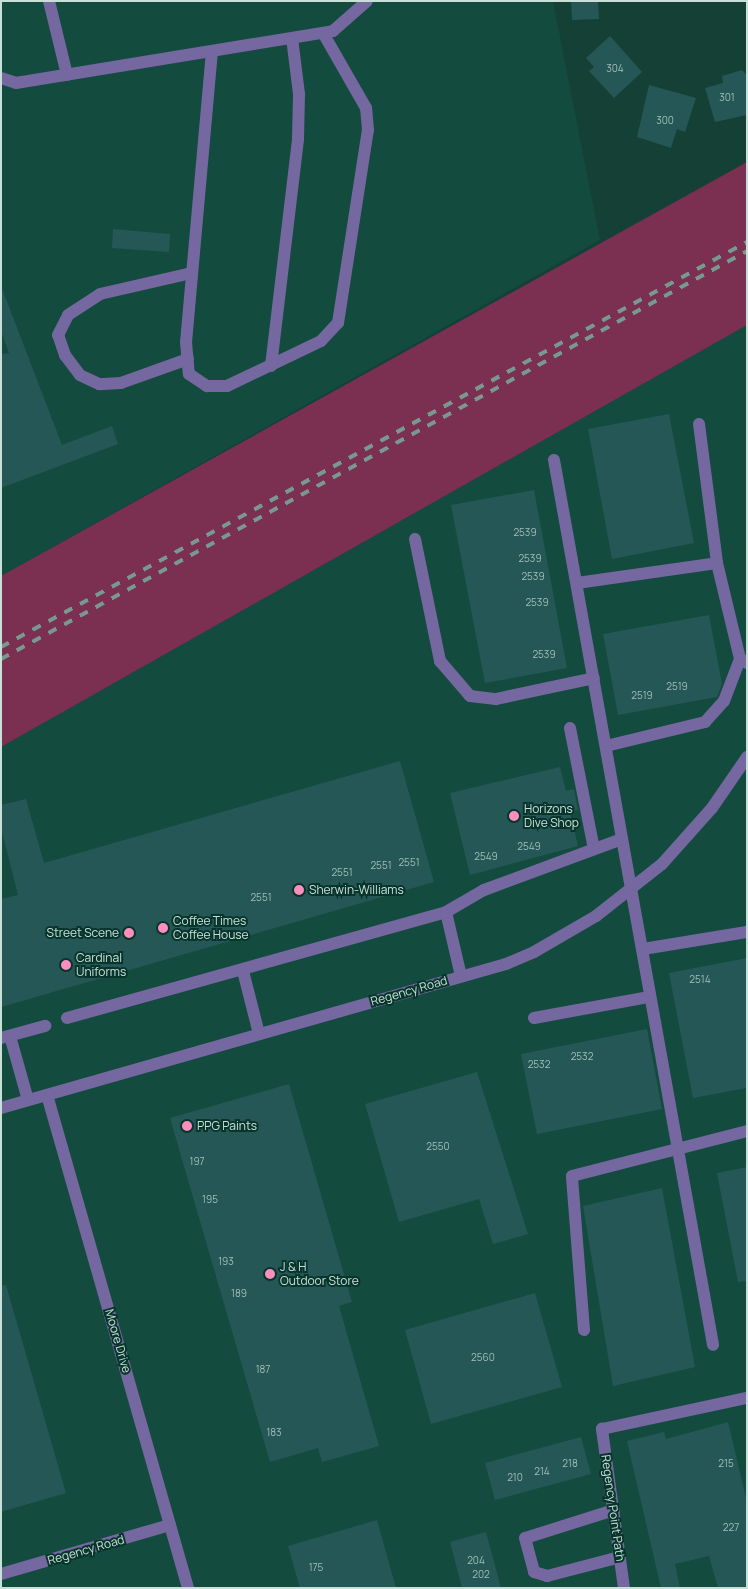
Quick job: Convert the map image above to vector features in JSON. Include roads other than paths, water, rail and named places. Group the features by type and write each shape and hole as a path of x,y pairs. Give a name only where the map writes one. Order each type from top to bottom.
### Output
{"street":[{"path":"49,1 67,75"},
{"path":"1,78 16,83 334,31 367,1"},
{"path":"212,51 192,273 188,359 190,374 207,386 227,386 321,341 338,323 344,300 368,130 366,108 323,33"},
{"path":"271,366 298,139 299,94 292,38"},
{"path":"188,359 121,383 99,384 80,375 64,355 58,334 68,315 100,294 192,273"},
{"path":"606,746 705,722 724,701 743,661 717,563 700,424"},
{"path":"554,460 643,949 648,997 713,1345"},
{"path":"415,539 440,660 470,696 496,699 594,678"},
{"path":"577,583 717,563"},
{"path":"570,728 594,850"},
{"name":"Regency Road","path":"1,1108 462,976 534,952 632,891 689,836 747,757"},
{"path":"67,1018 243,971 446,912 484,890 622,839"},
{"path":"446,912 462,976"},
{"path":"643,949 747,932"},
{"path":"243,971 259,1034"},
{"path":"534,1018 648,997"},
{"path":"28,1100 6,1037 45,1026"},
{"name":"Moore Drive","path":"47,1095 188,1588"},
{"path":"584,1330 572,1176 747,1131"},
{"name":"Regency Point Path","path":"624,1588 602,1429 747,1398"},
{"path":"614,1510 525,1538 534,1572 547,1576 620,1557"},
{"name":"Regency Road","path":"1,1574 170,1525"}],"railway":[{"path":"1,647 747,242"},
{"path":"1,659 747,251"}],"place":[{"name":"Horizons Dive Shop","path":"514,816"},
{"name":"Sherwin-Williams","path":"299,890"},
{"name":"Coffee Times Coffee House","path":"163,928"},
{"name":"Street Scene","path":"129,933"},
{"name":"Cardinal Uniforms","path":"66,965"},
{"name":"PPG Paints","path":"187,1126"},
{"name":"J & H Outdoor Store","path":"270,1274"}]}
